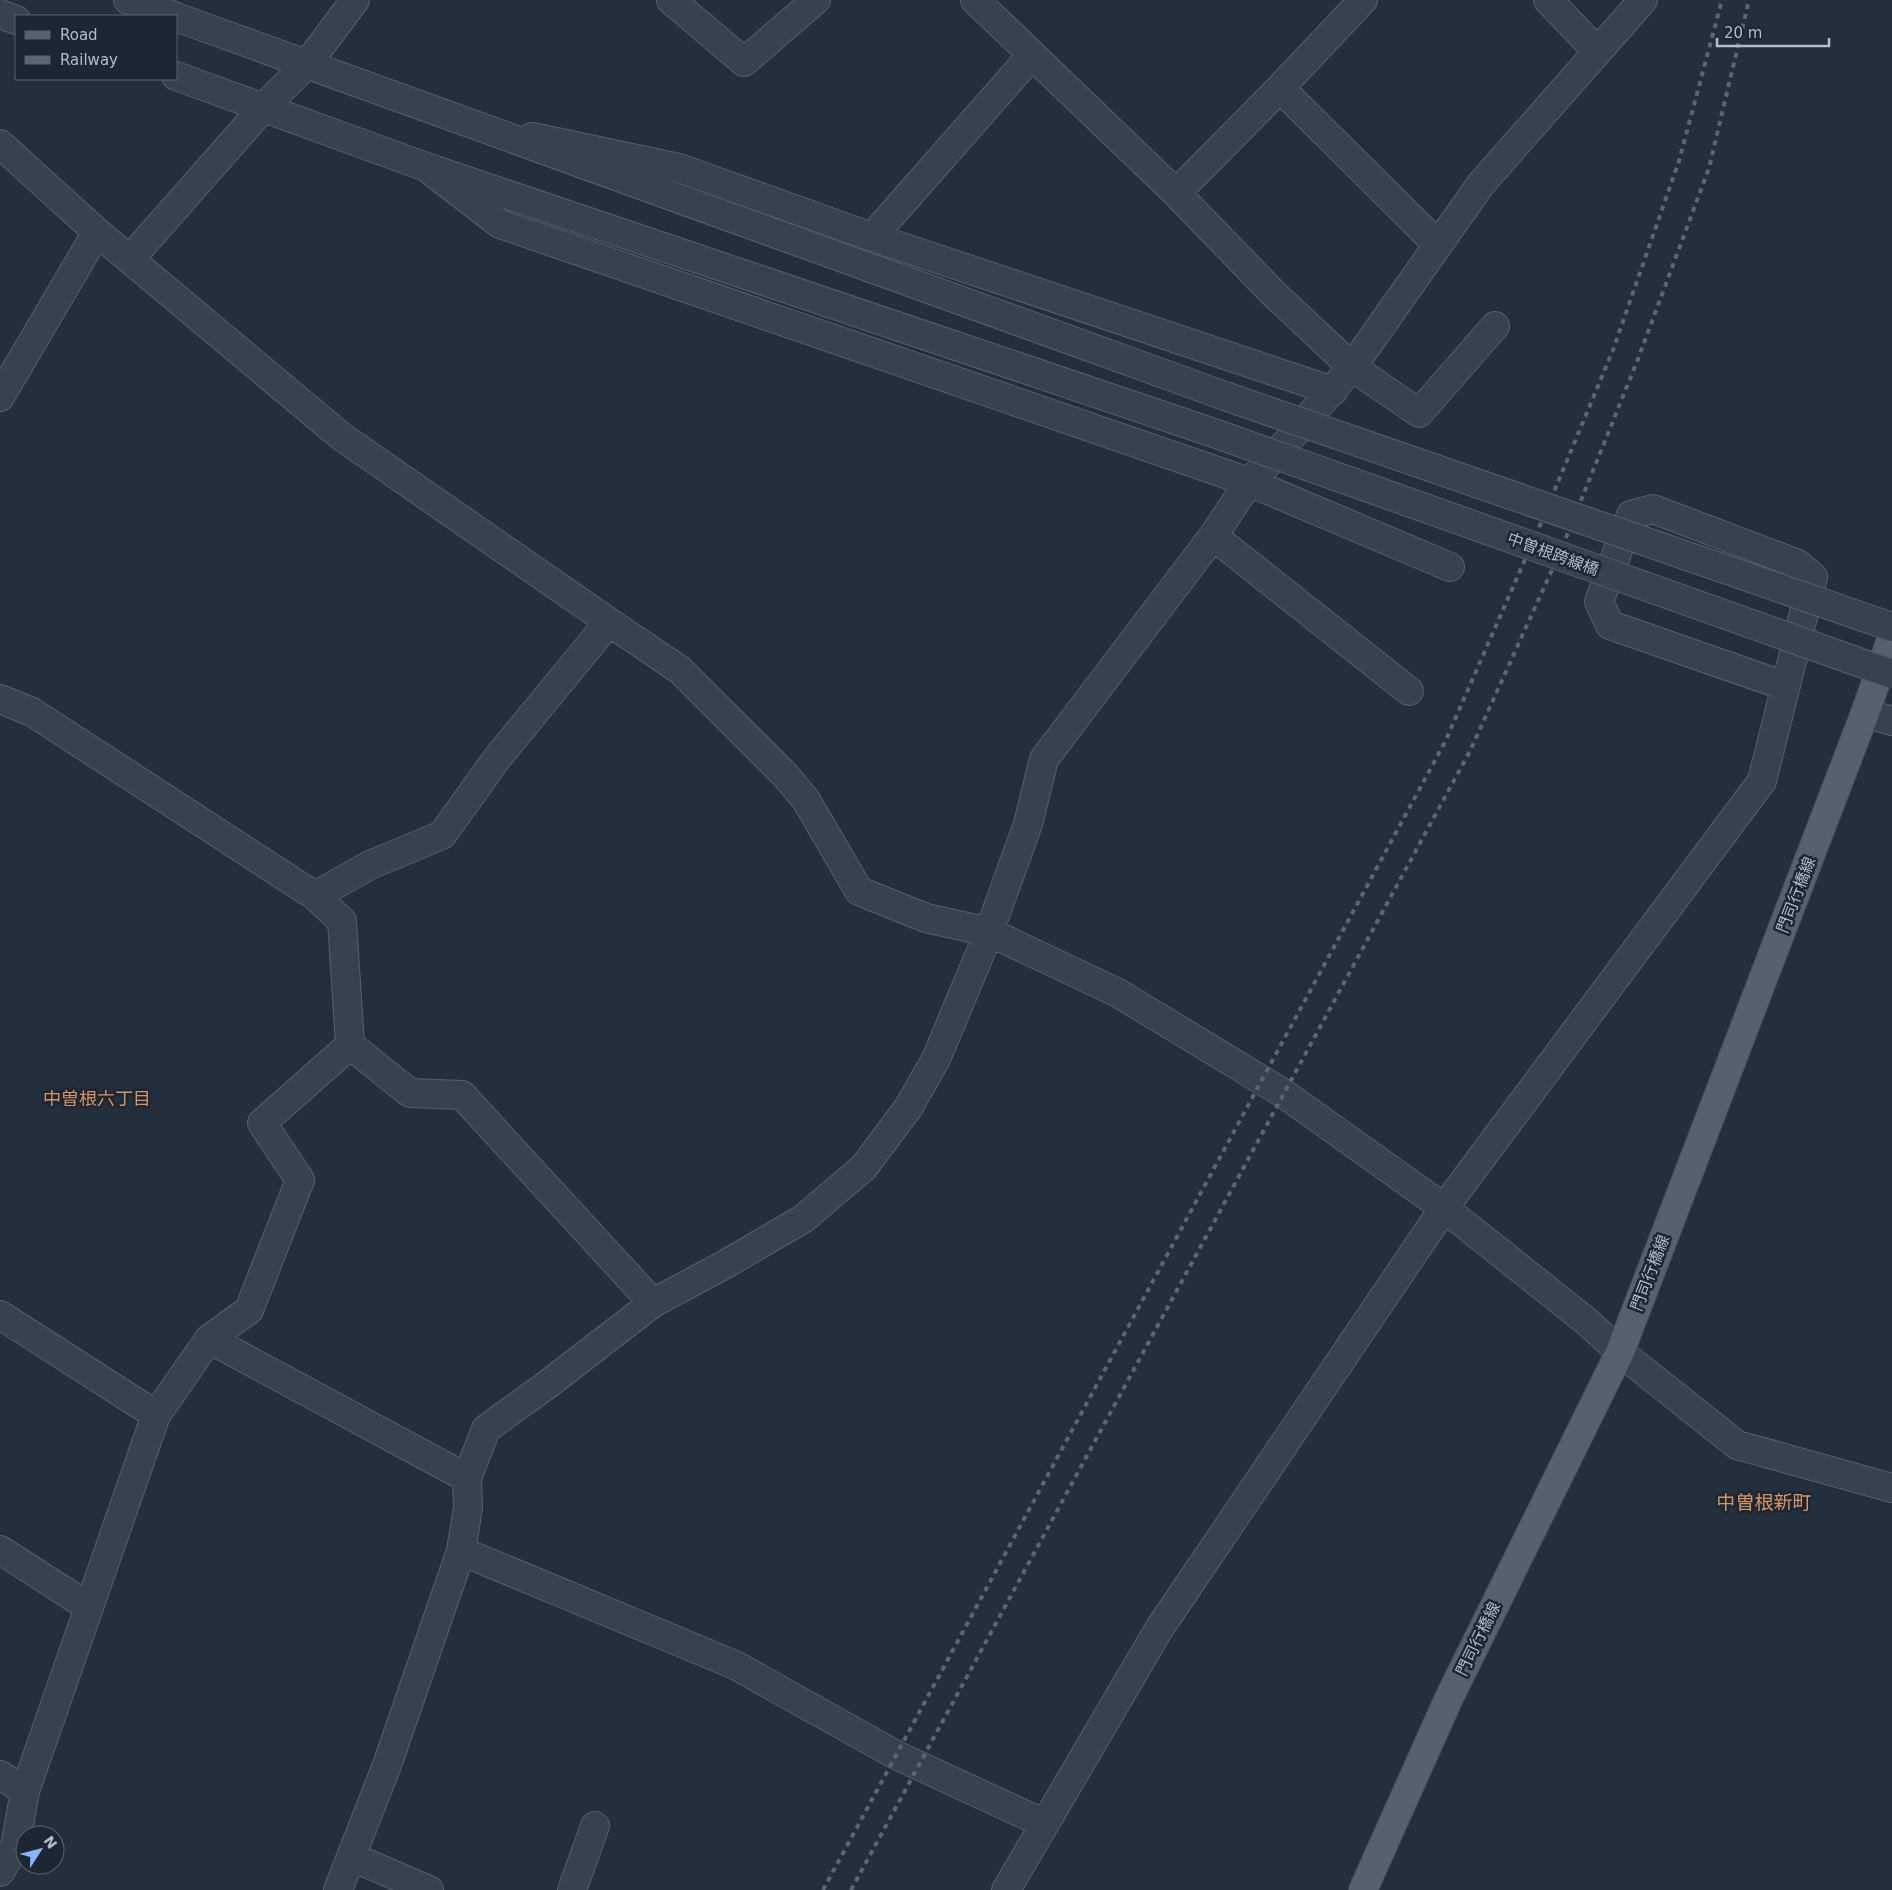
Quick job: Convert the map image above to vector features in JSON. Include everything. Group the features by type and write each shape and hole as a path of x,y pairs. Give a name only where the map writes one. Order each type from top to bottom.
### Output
{"main road":[{"name":"門司行橋線","path":"1364,1890 1449,1698 1620,1352 1865,713 1892,637"}],"street":[{"path":"128,0 169,15"},
{"path":"130,259 264,107 308,63 355,0"},
{"path":"671,0 744,62 816,0"},
{"path":"976,0 1176,193 1275,295 1352,367 1419,412 1495,326"},
{"path":"1176,193 1280,88 1363,0"},
{"path":"1548,0 1598,51"},
{"path":"338,1890 387,1765 460,1551 468,1508 467,1478 486,1429 653,1303 803,1220 864,1167 908,1108 936,1059 989,932 1028,824 1044,759 1213,536 1249,482 1333,391 1352,367 1481,184 1643,0"},
{"path":"0,14 15,20"},
{"path":"178,18 308,63 467,123 1225,396 1892,627"},
{"path":"872,237 1032,55"},
{"name":"中曽根跨線橋","path":"178,77 426,167 1214,433 1892,674"},
{"path":"1280,88 1438,245"},
{"path":"467,123 679,168 872,237 1333,391"},
{"path":"0,144 97,232 342,437 680,670 786,776 806,800 859,891 926,918 989,932 1118,993 1283,1093 1444,1208 1737,1445 1892,1488"},
{"path":"426,167 500,224 1249,482 1450,567"},
{"path":"0,396 97,232"},
{"path":"1006,1890 1159,1629 1444,1208 1762,781 1814,577 1798,564 1653,509 1631,515 1599,602 1610,625 1785,686"},
{"path":"1213,536 1409,690"},
{"path":"315,896 370,865 442,835 498,757 609,622"},
{"path":"0,699 32,712 315,896 342,922 350,1046 410,1093 462,1095 653,1303"},
{"path":"1865,713 1892,721"},
{"path":"0,1872 15,1847 25,1791 156,1415 209,1339 249,1310 300,1180 262,1123 350,1046"},
{"path":"0,1315 156,1415"},
{"path":"209,1339 467,1478"},
{"path":"0,1550 89,1607"},
{"path":"460,1551 735,1665 896,1755 1045,1824"},
{"path":"0,1775 25,1791"},
{"path":"572,1890 595,1826"},
{"path":"352,1857 429,1890"}],"railway":[{"path":"823,1890 1445,742 1538,530 1613,350 1679,161 1722,0"},
{"path":"851,1890 1470,751 1561,550 1638,359 1709,168 1749,0"}],"district":[{"name":"中曽根六丁目","path":"97,1098"},
{"name":"中曽根新町","path":"1764,1502"}]}
